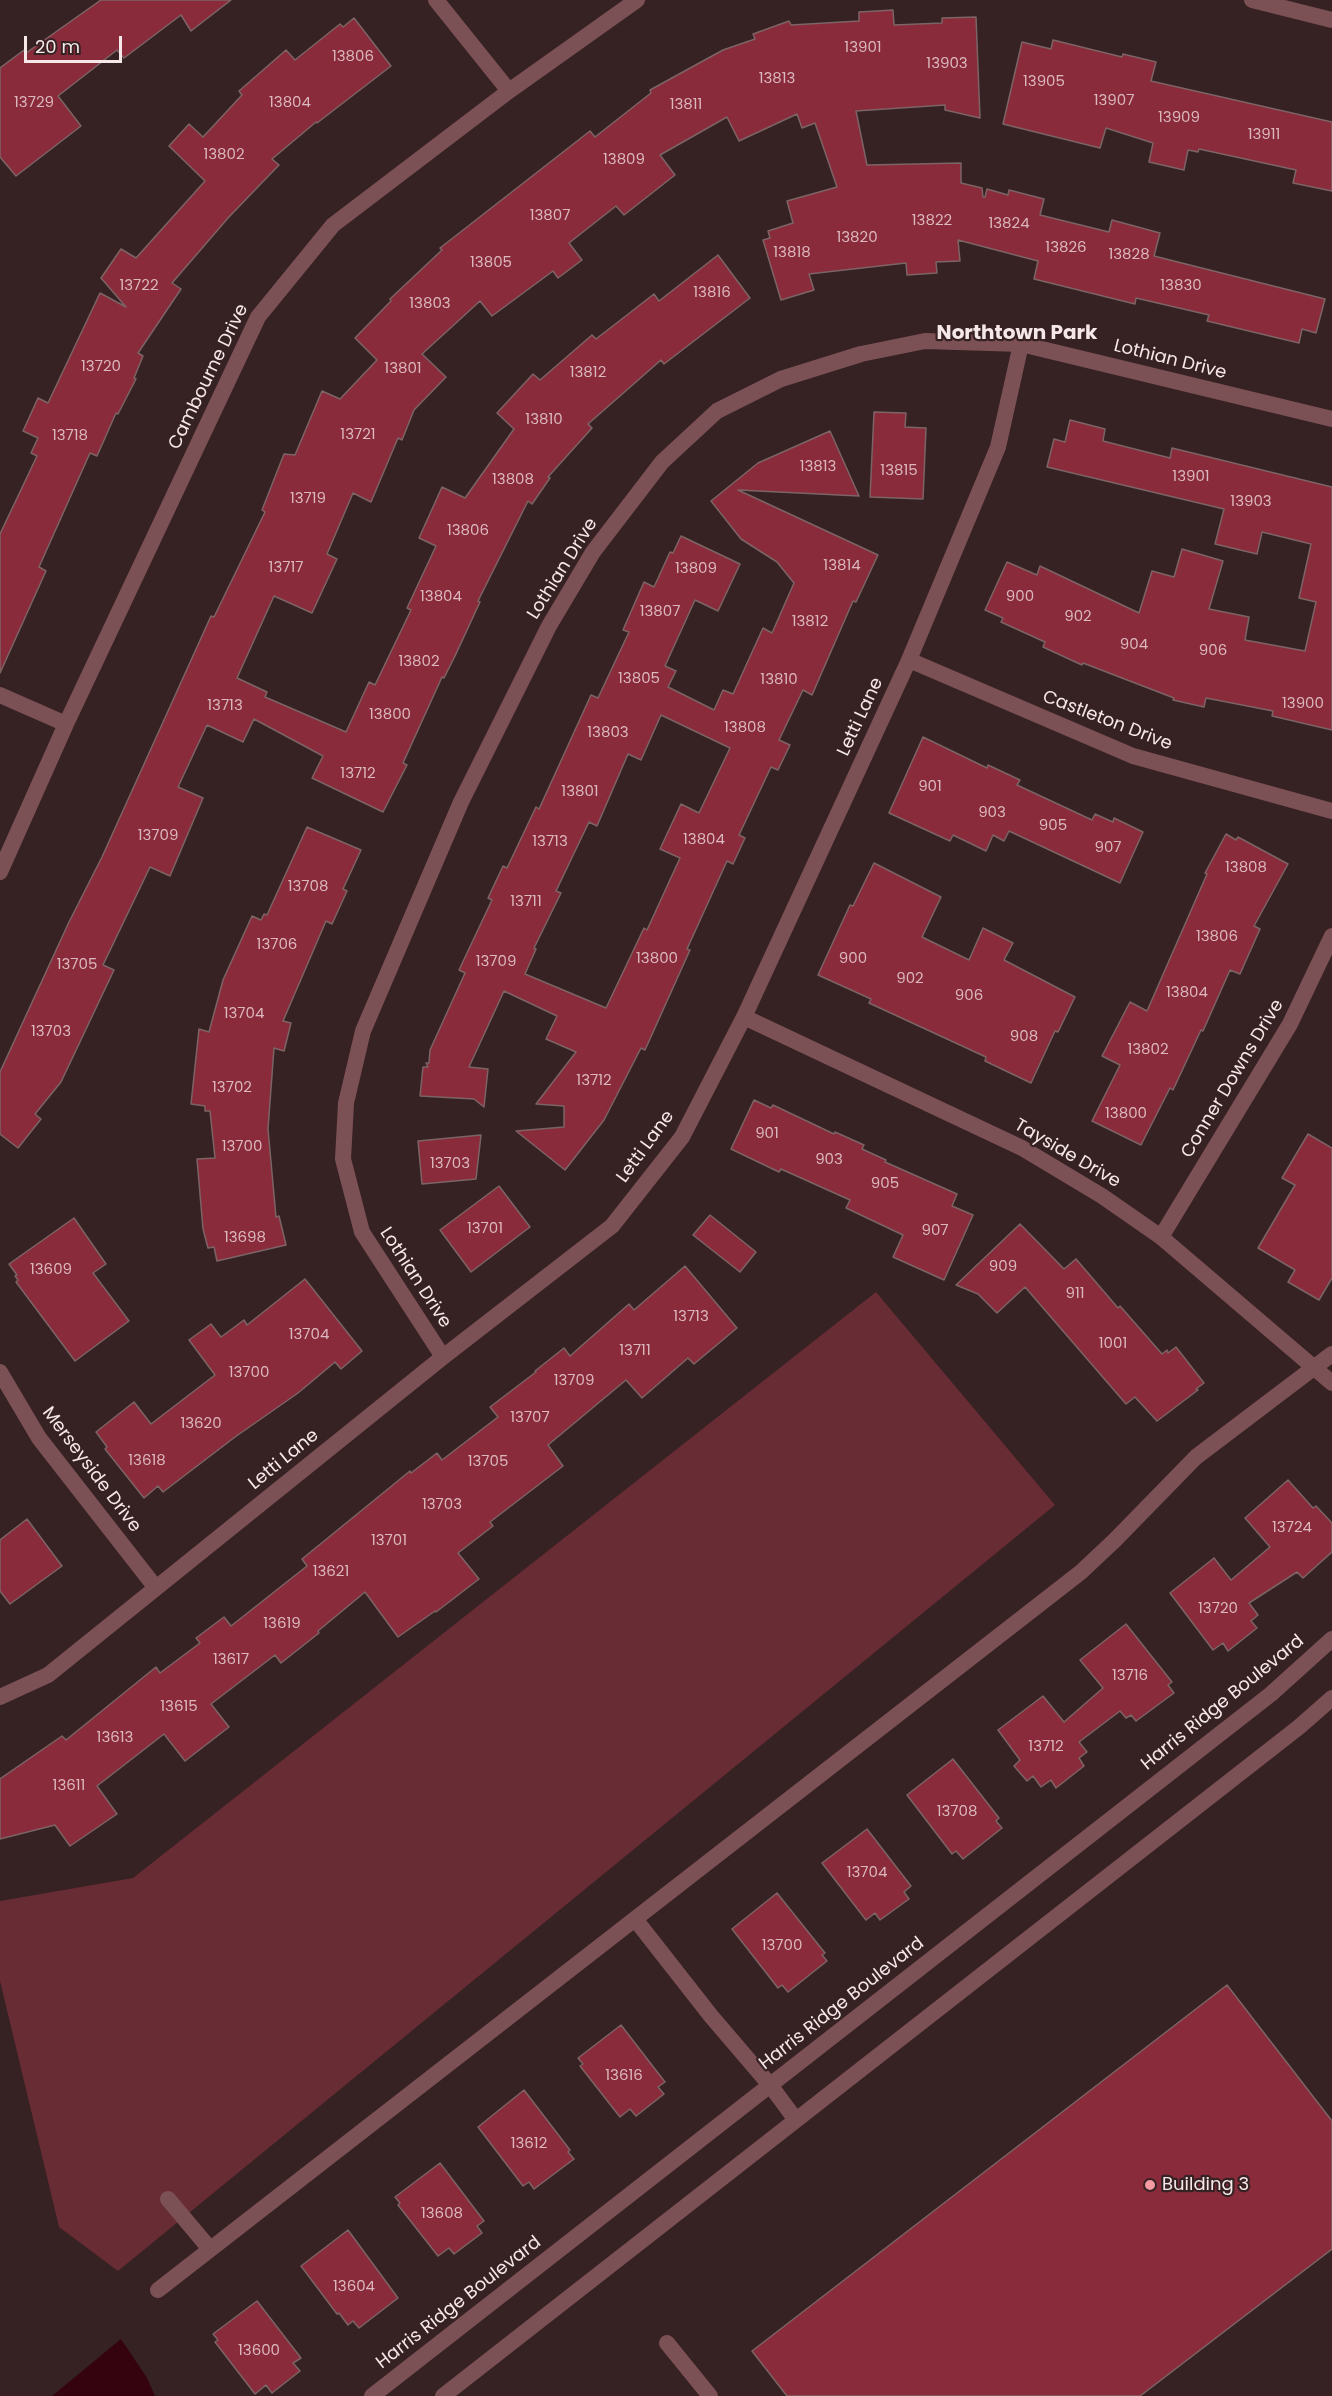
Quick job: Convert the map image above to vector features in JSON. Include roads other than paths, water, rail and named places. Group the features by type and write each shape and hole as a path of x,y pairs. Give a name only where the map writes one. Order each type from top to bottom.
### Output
{"street":[{"path":"435,0 509,91"},
{"name":"Cambourne Drive","path":"0,872 66,724 258,317 333,225 509,91 637,0"},
{"path":"1252,0 1332,20"},
{"name":"Lothian Drive","path":"443,1357 362,1232 343,1159 346,1103 363,1031 461,802 549,626 593,552 662,462 717,411 781,380 861,354 926,341 1021,344 1332,419"},
{"name":"Letti Lane","path":"0,1697 48,1675 443,1357 612,1226 682,1137 744,1017 909,660 998,447 1021,344"},
{"name":"Castleton Drive","path":"909,660 1133,756 1332,812"},
{"path":"0,695 66,724"},
{"name":"Conner Downs Drive","path":"1161,1237 1290,1024 1332,936"},
{"name":"Tayside Drive","path":"744,1017 1022,1148 1102,1196 1161,1237 1332,1383"},
{"path":"158,2290 1081,1572 1196,1457 1332,1354"},
{"name":"Merseyside Drive","path":"0,1372 39,1438 156,1588"},
{"name":"Harris Ridge Boulevard","path":"372,2396 1271,1694 1332,1639"},
{"path":"443,2396 1299,1727 1332,1698"},
{"path":"635,1919 796,2120"},
{"path":"168,2199 210,2249"},
{"path":"667,2343 710,2396"}],"place":[{"name":"Building 3","path":"1150,2185"}],"district":[{"name":"Northtown Park","path":"1017,334"}]}
